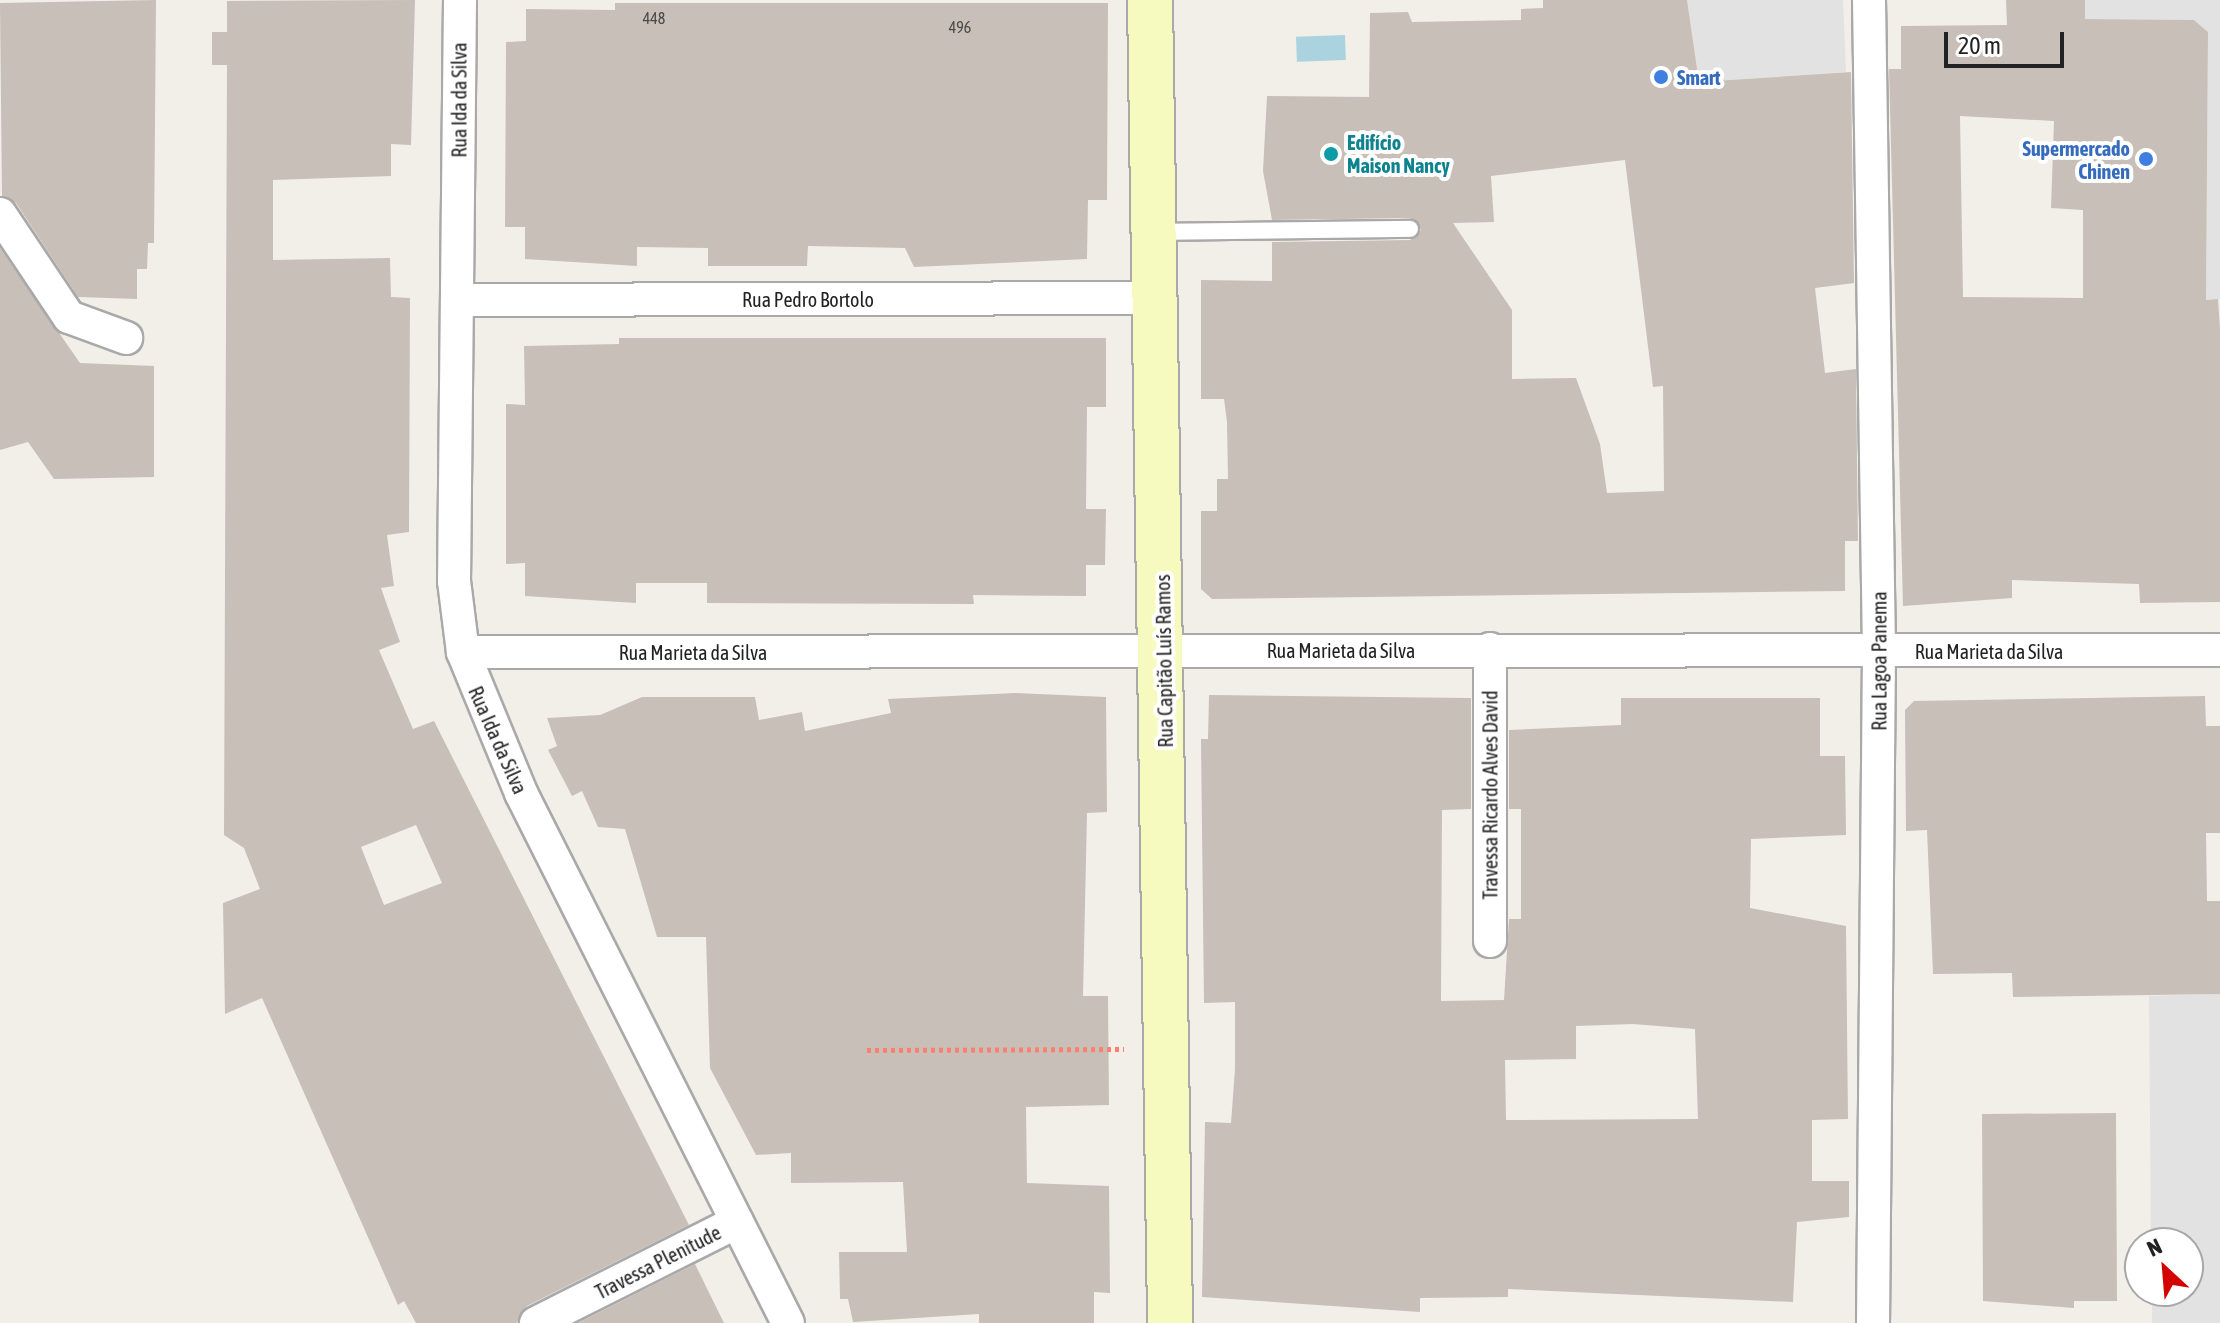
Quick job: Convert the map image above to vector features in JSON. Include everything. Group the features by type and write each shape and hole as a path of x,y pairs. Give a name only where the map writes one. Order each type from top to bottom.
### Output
{"street":[{"name":"Rua Ida da Silva","path":"460,0 454,581 463,652 496,741 788,1323"},
{"name":"Rua Capitão Luís Ramos","path":"1150,0 1165,651 1170,1323"},
{"name":"Rua Lagoa Panema","path":"1869,0 1879,651 1873,1323"},
{"path":"0,214 69,317 126,338"},
{"name":"Rua Pedro Bortolo","path":"459,300 1157,298"},
{"name":"Travessa Ricardo Alves David","path":"1490,649 1490,941"},
{"name":"Rua Marieta da Silva","path":"463,652 2220,650"},
{"name":"Travessa Plenitude","path":"536,1323 737,1222"}],"lane":[{"path":"1155,232 1410,229"}],"path":[{"path":"867,1050 1169,1049"}],"shaded area":[{"path":"1687,0 1843,0 1846,72 1699,82"},
{"path":"2085,0 2220,0 2220,299 2206,300 2208,32 2194,20 2085,19"},
{"path":"2220,994 2220,1323 2152,1323 2152,1307 2204,1307 2204,1227 2151,1227 2149,996"}],"water":[{"path":"1345,35 1346,60 1297,62 1296,37"}],"building":[{"path":"156,0 154,243 148,243 147,269 137,269 137,299 78,297 16,203 2,196 0,3"},
{"path":"415,0 411,145 391,144 391,176 273,180 273,260 390,258 391,297 410,298 409,532 387,535 394,586 381,588 400,642 379,650 413,729 434,721 689,1225 527,1306 517,1323 416,1323 404,1301 398,1305 262,998 225,1014 223,903 260,889 244,848 224,835 227,65 212,65 212,32 227,32 227,1","holes":["416,825 442,883 384,905 361,847"]},
{"path":"1543,0 1687,0 1699,82 1851,72 1854,283 1815,288 1825,373 1856,369 1858,541 1845,541 1845,591 1212,599 1201,589 1201,511 1217,511 1217,479 1228,479 1227,422 1224,399 1201,399 1201,280 1272,281 1272,242 1410,240 1421,230 1410,218 1272,220 1263,171 1267,96 1369,97 1370,13 1408,12 1412,22 1521,20 1521,9 1543,8","holes":["1625,160 1653,387 1663,386 1664,491 1607,493 1600,444 1576,378 1512,379 1512,310 1453,223 1494,222 1491,176"]},
{"path":"2006,0 2085,0 2085,19 2194,20 2208,32 2206,300 2218,299 2220,328 2220,602 2140,603 2139,584 2012,580 2012,598 1903,606 1889,69 1901,69 1901,26 2007,25","holes":["1960,116 2054,121 2051,208 2083,210 2083,298 1963,297"]},
{"path":"615,3 1108,3 1107,200 1088,200 1087,259 914,267 905,248 808,246 807,266 708,266 708,248 637,247 637,266 525,259 525,227 505,227 506,42 526,41 526,9 615,10"},
{"path":"0,248 80,363 154,366 154,477 54,479 28,442 0,450"},
{"path":"619,338 1106,338 1106,407 1087,407 1086,509 1106,509 1105,565 1086,565 1086,596 973,595 974,604 707,603 707,583 636,583 636,603 525,596 525,563 506,564 506,404 525,405 524,346 619,344"},
{"path":"1015,693 1106,697 1107,812 1087,813 1083,996 1108,996 1109,1105 1026,1107 1027,1183 1109,1186 1110,1293 1094,1292 1094,1323 979,1323 979,1314 853,1322 848,1299 840,1299 839,1252 907,1252 903,1182 791,1183 791,1153 756,1155 710,1068 706,937 657,937 625,829 598,827 582,791 572,796 548,750 557,746 547,718 600,715 642,697 755,697 759,720 802,712 805,731 891,713 888,699"},
{"path":"1209,695 1471,698 1471,809 1442,810 1441,1001 1504,1000 1509,919 1521,919 1521,809 1509,809 1509,730 1621,725 1621,698 1820,698 1820,756 1845,756 1846,835 1751,839 1750,908 1846,926 1848,1119 1812,1120 1812,1181 1849,1181 1849,1217 1797,1222 1793,1302 1508,1289 1508,1297 1420,1298 1420,1312 1202,1297 1205,1122 1231,1123 1235,1069 1235,1002 1204,1003 1201,739 1208,739","holes":["1633,1024 1695,1029 1698,1119 1506,1120 1505,1060 1576,1059 1576,1026"]},
{"path":"2205,696 2206,726 2220,726 2220,833 2206,833 2207,901 2220,901 2220,994 2013,997 2012,973 1933,974 1927,830 1906,831 1905,710 1914,701"},
{"path":"2116,1113 2117,1301 2074,1301 2074,1308 1983,1301 1982,1114"},
{"path":"695,1264 724,1323 578,1323"}],"place":[{"name":"Smart","path":"1661,77"},
{"name":"Edifício Maison Nancy","path":"1331,154"},
{"name":"Supermercado Chinen","path":"2146,159"}]}
